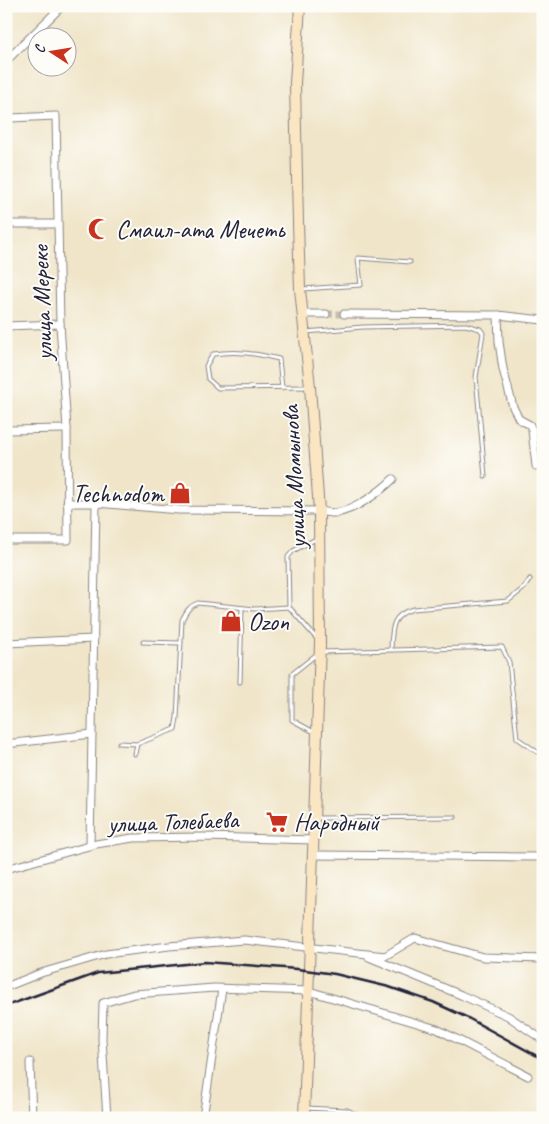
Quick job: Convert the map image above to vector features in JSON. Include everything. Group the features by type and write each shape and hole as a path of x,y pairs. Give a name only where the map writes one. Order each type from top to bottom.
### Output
{"main road":[{"name":"улица Момынова","path":"300,6 295,83 300,289 310,388 319,511 320,648 305,1113"}],"street":[{"path":"6,61 62,6"},
{"name":"улица Мереке","path":"6,120 10,118 56,116 60,324 67,429 68,503 68,540 6,540"},
{"path":"6,224 58,224"},
{"path":"302,314 326,314"},
{"path":"344,314 498,315 543,320"},
{"path":"498,315 503,369 513,407 519,419 530,425 532,430 536,466"},
{"path":"6,326 60,324"},
{"path":"6,430 67,429"},
{"path":"68,503 96,503 179,510 319,511 335,513 347,510 382,489 393,479"},
{"path":"90,846 96,503"},
{"path":"6,643 94,639"},
{"path":"6,744 92,734"},
{"name":"улица Толебаева","path":"6,869 90,846 133,838 204,837 314,840"},
{"path":"314,855 543,857"},
{"path":"6,987 42,973 106,954 160,947 244,940 385,956 415,938 483,957 543,959"},
{"path":"360,953 508,1016 543,1040"},
{"path":"203,1118 222,988"},
{"path":"107,1118 102,1039 103,1002 134,994 222,988 309,991 437,1028 528,1076"},
{"path":"30,1062 32,1118"}],"lane":[{"path":"300,289 361,285 358,258 410,262"},
{"path":"304,332 363,327 466,324 480,329 483,333 476,377 485,476"},
{"path":"282,388 279,359 245,352 228,351 213,354 206,366 208,379 218,388 282,388 310,388"},
{"path":"319,538 293,552 288,558 290,607 320,648"},
{"path":"390,649 395,619 402,612 413,609 508,601 517,595 530,579"},
{"path":"119,743 137,744 175,729 182,620 193,605 198,603 255,609 290,607"},
{"path":"240,682 242,608"},
{"path":"143,642 181,643"},
{"path":"318,733 292,720 292,674 320,648 502,647 509,662 517,738 543,756"},
{"path":"135,754 137,744"},
{"path":"315,818 455,817"},
{"path":"305,1113 348,1110 362,1117"}],"tunnel":[{"path":"326,314 344,314"}],"railway":[{"path":"6,1006 98,973 205,962 297,969 335,974 389,987 433,1002 468,1018 543,1061"}],"place":[{"name":"Смаил-ата Мечеть","path":"99,229"},
{"name":"Technodom","path":"180,493"},
{"name":"Ozon","path":"231,621"},
{"name":"Народный","path":"277,822"}]}
